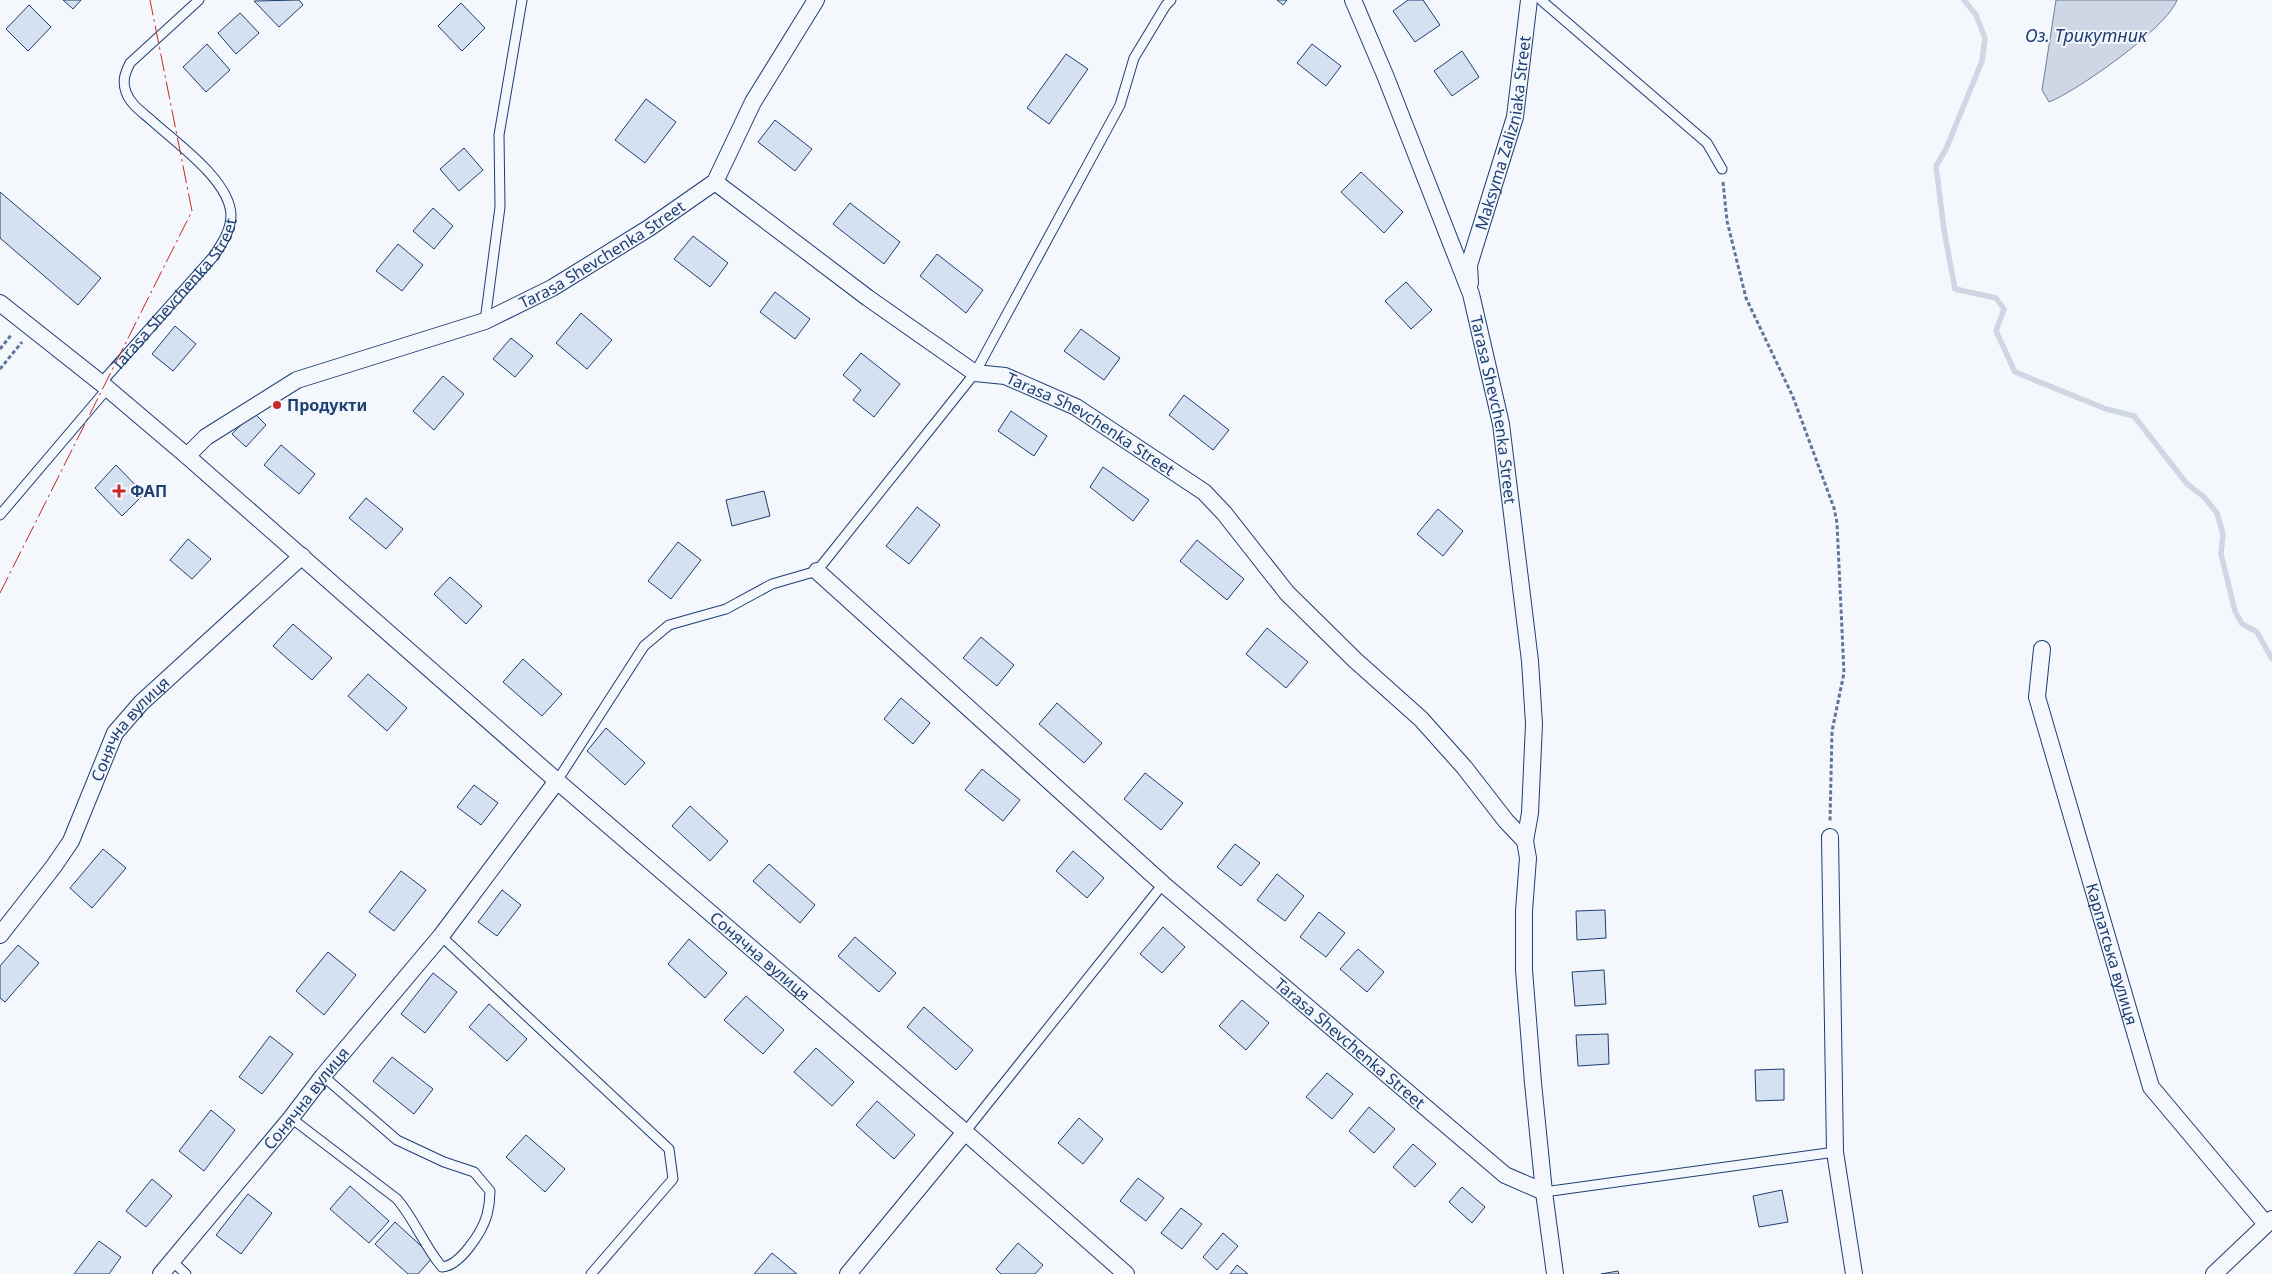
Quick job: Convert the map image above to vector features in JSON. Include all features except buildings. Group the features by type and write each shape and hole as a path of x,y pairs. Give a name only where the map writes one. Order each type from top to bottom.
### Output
{"street":[{"name":"Tarasa Shevchenka Street","path":"187,456 206,437 297,380 485,321 552,288 649,228 715,182 753,102 816,0"},
{"name":"Tarasa Shevchenka Street","path":"1353,0 1385,75 1471,294 1501,424 1530,661 1534,724 1530,813 1526,841 1528,858 1524,911 1524,970 1544,1192 1555,1274"},
{"name":"Maksyma Zalizniaka Street","path":"1471,294 1469,265 1515,117 1529,0"},
{"name":"Tarasa Shevchenka Street","path":"715,182 868,298 976,373 1005,376 1076,407 1204,492 1224,513 1287,593 1356,660 1421,719 1464,767 1506,821 1526,841"},
{"name":"Сонячна вулиця","path":"0,303 104,386 187,456 557,781 965,1132 1126,1274"},
{"name":"Сонячна вулиця","path":"0,935 54,866 71,841 115,733 141,703 302,556"},
{"name":"Tarasa Shevchenka Street","path":"817,571 1163,884 1505,1175 1544,1192"},
{"name":"Карпатська вулиця","path":"2042,648 2037,697 2151,1087 2269,1222 2214,1274"},
{"name":"Сонячна вулиця","path":"161,1274 291,1118 323,1076 441,936 557,781"},
{"path":"1830,837 1835,1152 1854,1274"},
{"path":"848,1274 965,1132"}],"lane":[{"name":"Tarasa Shevchenka Street","path":"0,515 104,386 213,257 224,240 231,215 220,186 203,166 132,103 125,86 125,73 130,63 199,0"},
{"path":"485,321 500,207 499,135 522,0"},
{"path":"557,781 644,646 668,625 726,610 772,584 817,571 976,373 1120,105 1134,58 1161,12 1172,0"},
{"path":"1541,0 1707,143 1722,169"},
{"path":"965,1132 1163,884"},
{"path":"441,936 669,1149 672,1179 591,1274"},
{"path":"291,1118 397,1198 411,1215 434,1257 442,1267 450,1266 459,1259 478,1235 487,1217 490,1191 484,1182 474,1172 444,1162 397,1140 323,1076"},
{"path":"1544,1192 1835,1152"},
{"path":"172,1261 186,1274"}],"path":[{"path":"1722,169 1727,221 1746,298 1793,397 1834,508 1837,523 1844,673 1832,731 1830,837"},
{"path":"0,369 32,330"}],"water":[{"name":"Оз. Трикутник","path":"2056,0 2177,0 2170,12 2139,42 2099,72 2062,96 2049,102 2042,90"}],"waterway":[{"path":"1964,0 1976,15 1985,38 1982,61 1946,149 1936,166 1944,230 1955,289 1996,298 2004,309 1996,331 2015,372 2106,409 2134,416 2187,484 2203,496 2217,513 2223,534 2221,554 2235,611 2242,624 2257,632 2272,659"}],"power":[{"path":"0,593 192,211 150,0"}],"place":[{"name":"Продукти","path":"277,405"},
{"name":"ФАП","path":"119,491"}]}
